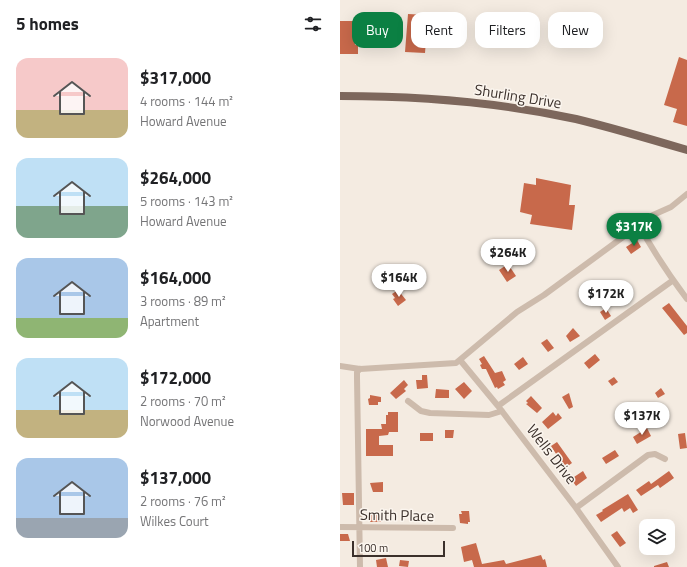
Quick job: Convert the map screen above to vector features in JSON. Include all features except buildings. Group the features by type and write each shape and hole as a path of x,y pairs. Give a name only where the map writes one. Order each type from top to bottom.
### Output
{"main road":[{"name":"Shurling Drive","path":"340,96 415,97 514,108 574,119 628,132 687,150"}],"street":[{"path":"340,366 360,369 450,364 460,360 470,349 517,312 653,215 671,207 687,194"},
{"path":"639,225 672,281 687,299"},
{"path":"498,406 672,281"},
{"name":"Wells Drive","path":"460,360 498,406 576,508 618,567"},
{"path":"360,369 357,372 356,378 360,567"},
{"path":"408,401 421,411 430,413 489,415 502,412"},
{"path":"576,508 648,455 655,454 665,459"},
{"name":"Smith Place","path":"340,527 453,528"}]}
